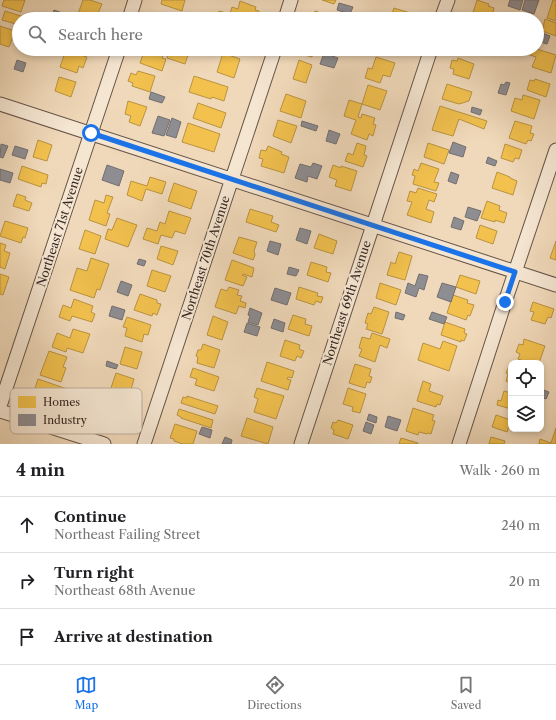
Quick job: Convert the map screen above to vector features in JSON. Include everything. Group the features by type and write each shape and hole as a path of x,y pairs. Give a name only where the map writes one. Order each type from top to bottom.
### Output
{"street":[{"path":"131,12 135,0"},
{"path":"287,12 291,0"},
{"path":"444,12 448,0"},
{"name":"Northeast 71st Avenue","path":"0,406 117,56"},
{"name":"Northeast 70th Avenue","path":"144,444 273,56"},
{"name":"Northeast 69th Avenue","path":"301,444 429,56"},
{"path":"0,104 556,285"},
{"path":"459,444 556,150"},
{"path":"0,411 10,414"},
{"path":"72,434 104,444"}],"building: Homes":[{"path":"4,0 25,0 21,12 2,6"},
{"path":"83,0 90,0 102,4 98,12 79,12"},
{"path":"162,0 185,0 182,11 161,4"},
{"path":"322,0 336,0 334,4"},
{"path":"477,0 489,4 488,6 494,8 493,12 473,12"},
{"path":"553,0 556,0 556,21 547,18"},
{"path":"240,1 256,7 255,10 259,11 231,12 232,7 238,9"},
{"path":"394,8 407,12 393,12"},
{"path":"5,11 12,13 12,23 2,20"},
{"path":"545,19 556,23 556,36 544,32"},
{"path":"0,26 12,30 12,39 9,47 0,44"},
{"path":"544,51 556,55 551,73 532,67 536,57 533,56 544,56"},
{"path":"64,56 87,57 83,68 79,66 77,73 60,67"},
{"path":"142,56 163,56 162,58 166,59 162,71 140,63"},
{"path":"167,56 188,56 185,64 167,58"},
{"path":"222,56 232,56 240,59 234,78 217,72"},
{"path":"376,57 395,63 390,77 383,75 380,83 365,78 368,68 372,69"},
{"path":"458,58 474,64 469,79 453,74 454,69 450,68 452,60 457,61"},
{"path":"299,60 312,65 306,83 293,79"},
{"path":"138,71 155,76 150,92 132,86 133,83 128,81 131,73 136,75"},
{"path":"194,76 228,87 224,101 212,97 211,99 189,92"},
{"path":"59,77 76,82 71,97 55,91"},
{"path":"535,79 550,84 546,97 527,90 530,80 534,81"},
{"path":"447,84 472,92 469,101 459,104 442,99"},
{"path":"368,85 387,91 380,110 362,104"},
{"path":"286,94 306,101 301,118 280,111"},
{"path":"523,95 540,100 534,119 511,111 515,98 522,100"},
{"path":"349,100 362,104 358,117 361,118 362,114 375,118 373,124 376,125 373,136 369,134 367,140 351,134 356,120 344,116"},
{"path":"128,101 147,107 140,126 129,122 131,116 125,114"},
{"path":"198,103 226,113 221,128 193,118"},
{"path":"440,106 487,121 484,129 459,119 453,136 432,130"},
{"path":"278,120 297,126 291,143 273,136"},
{"path":"515,121 532,126 530,133 534,134 531,141 528,140 526,144 509,138"},
{"path":"188,123 220,134 214,152 182,142"},
{"path":"38,140 52,145 47,161 33,157"},
{"path":"357,143 366,146 364,155 367,156 363,167 345,161 348,153 353,155"},
{"path":"428,143 449,150 444,164 424,157"},
{"path":"505,144 522,150 519,159 515,158 513,162 501,158"},
{"path":"268,146 289,157 284,173 261,166 263,159 259,158 261,150 266,151"},
{"path":"421,163 439,169 434,182 439,183 436,191 413,184 415,176 412,175 414,169 418,171"},
{"path":"333,165 357,171 351,191 335,186 337,180 329,177"},
{"path":"22,166 48,175 46,184 42,183 41,187 18,179"},
{"path":"497,172 517,181 513,195 492,188"},
{"path":"150,177 166,182 162,194 146,189 142,201 127,195 131,181 147,186"},
{"path":"174,183 197,191 191,209 168,201"},
{"path":"418,188 437,194 434,202 429,200 426,209 434,212 431,223 407,215 412,202 407,201 410,191 416,193"},
{"path":"17,194 26,197 25,200 32,203 29,211 13,206"},
{"path":"106,195 113,197 107,213 110,214 106,226 89,220 95,200 104,203"},
{"path":"487,201 500,206 499,210 507,213 504,223 481,218"},
{"path":"250,209 273,216 271,222 279,225 276,232 246,222"},
{"path":"169,211 191,218 185,234 175,231 172,238 161,235 158,244 143,239 147,228 157,231 160,222 165,224"},
{"path":"117,218 137,225 128,247 105,239 108,229 112,230"},
{"path":"5,221 28,228 25,238 23,237 21,243 0,236"},
{"path":"480,225 497,231 493,244 476,238"},
{"path":"85,230 101,236 95,254 79,249"},
{"path":"319,234 337,241 333,254 314,248"},
{"path":"239,237 257,242 253,260 233,253"},
{"path":"556,241 556,260 550,258"},
{"path":"0,243 6,245 4,251 10,253 5,269 0,267"},
{"path":"161,246 178,251 173,265 157,259"},
{"path":"399,252 412,256 405,280 387,275 391,262 395,264"},
{"path":"91,258 109,264 100,290 97,289 94,298 70,290 77,268 87,271"},
{"path":"232,260 254,268 252,277 242,275 247,277 243,286 225,280"},
{"path":"311,262 327,267 326,272 331,273 328,282 307,275"},
{"path":"152,270 171,276 165,292 147,286"},
{"path":"0,274 9,277 3,295 0,294"},
{"path":"460,275 480,281 476,294 456,287"},
{"path":"380,283 401,290 396,305 376,298"},
{"path":"229,287 239,290 237,295 242,296 240,301 246,303 245,308 239,306 236,314 215,307 221,289 227,291"},
{"path":"299,287 318,293 317,296 323,297 321,303 316,301 314,305 296,299"},
{"path":"140,294 157,300 157,303 161,304 157,315 153,313 152,316 134,310"},
{"path":"453,295 468,300 467,303 474,305 470,316 468,315 466,320 447,313"},
{"path":"74,299 93,306 91,312 95,314 92,322 72,316 70,321 59,317 63,305 71,308"},
{"path":"533,302 554,309 551,318 548,317 545,324 531,320 534,312 530,311"},
{"path":"374,307 389,312 382,334 366,329 368,324 365,323 368,313 371,314"},
{"path":"293,315 306,319 305,324 312,326 309,336 288,329"},
{"path":"213,316 228,322 222,340 207,335"},
{"path":"127,317 151,325 148,335 144,334 142,342 125,336 127,328 123,327"},
{"path":"445,322 465,329 464,333 467,334 464,341 461,340 461,342 441,335"},
{"path":"73,329 90,334 83,353 67,348 66,352 52,347 57,333 70,338"},
{"path":"372,333 390,339 387,348 380,345 375,362 359,356 362,349 359,348 362,337 370,339"},
{"path":"524,339 545,346 540,360 518,359 520,354 516,352 519,344 523,345"},
{"path":"285,340 300,345 299,349 304,351 301,358 297,356 295,361 280,356"},
{"path":"443,341 457,346 449,371 418,360 423,343 440,349"},
{"path":"203,344 220,350 214,368 197,363 198,357 196,356 198,350 201,350"},
{"path":"125,347 142,352 137,369 120,364"},
{"path":"49,351 67,357 63,367 66,368 61,382 40,375"},
{"path":"267,362 294,371 292,378 288,377 287,379 291,380 288,390 261,381"},
{"path":"355,364 371,369 369,376 372,377 370,383 367,382 365,388 349,383"},
{"path":"193,368 219,377 214,391 195,385 197,379 190,377"},
{"path":"116,373 134,379 131,388 111,388"},
{"path":"38,379 64,388 35,388"},
{"path":"423,381 431,384 429,391 443,396 440,405 437,404 436,407 417,401"},
{"path":"257,388 284,396 276,419 254,412 258,399 254,397"},
{"path":"348,388 366,394 360,413 352,411 353,407 343,404"},
{"path":"504,391 508,392 508,408 497,405 498,400 501,401"},
{"path":"187,396 218,406 215,414 181,403 183,397 187,398"},
{"path":"413,408 434,415 432,420 435,421 431,434 419,432 418,435 406,431"},
{"path":"179,409 213,420 211,428 181,418 177,415"},
{"path":"496,415 508,419 507,432 492,427"},
{"path":"247,418 273,427 268,444 241,436"},
{"path":"338,420 353,425 348,439 333,434 334,430 331,428 333,422 336,423"},
{"path":"175,424 197,431 193,444 183,444 170,438"},
{"path":"556,428 556,444 539,444 540,439 551,443"},
{"path":"491,437 505,441 504,444 489,444"},
{"path":"401,438 418,443 418,444 399,444"}],"building: Industry":[{"path":"510,0 523,0 520,10 508,6"},
{"path":"525,0 539,0 535,12 522,10"},
{"path":"339,3 353,7 351,12 337,10"},
{"path":"544,34 550,36 547,44 544,43"},
{"path":"323,56 332,56 338,58 334,68 320,64"},
{"path":"17,60 26,63 23,72 14,69"},
{"path":"506,82 510,83 506,95 498,93 501,84 504,85"},
{"path":"151,92 165,97 162,103 149,99"},
{"path":"472,107 482,110 480,115 471,112"},
{"path":"158,116 170,120 164,136 152,133"},
{"path":"172,118 181,122 176,138 166,135"},
{"path":"302,121 318,126 316,131 301,126"},
{"path":"329,130 340,134 336,144 326,141"},
{"path":"453,142 466,147 463,157 449,153"},
{"path":"1,144 8,146 3,158 0,157"},
{"path":"15,146 28,150 25,159 12,155"},
{"path":"488,157 497,161 495,166 486,163"},
{"path":"313,163 322,166 317,179 308,176 307,182 295,178 300,164 311,167"},
{"path":"107,165 124,171 119,186 102,180"},
{"path":"0,169 13,173 10,183 0,180"},
{"path":"451,172 459,175 456,184 448,181"},
{"path":"468,207 481,211 477,221 465,217"},
{"path":"454,217 464,221 461,230 451,227"},
{"path":"300,228 311,231 307,244 296,240"},
{"path":"270,241 281,244 278,255 267,251"},
{"path":"139,259 146,261 144,266 137,264"},
{"path":"289,267 299,270 296,276 287,274"},
{"path":"419,274 428,276 424,290 419,288 416,297 405,293 408,283 415,286"},
{"path":"121,281 132,285 128,296 117,292"},
{"path":"442,283 456,287 451,302 437,297"},
{"path":"275,288 291,293 287,305 271,300"},
{"path":"112,306 125,310 122,320 109,316"},
{"path":"250,308 262,313 258,325 248,322"},
{"path":"396,312 405,315 403,320 395,318"},
{"path":"432,312 447,317 444,324 429,319"},
{"path":"274,319 285,323 283,332 271,328"},
{"path":"247,323 260,327 257,336 244,332"},
{"path":"107,361 118,365 116,369 106,366"},
{"path":"544,390 549,392 546,399 544,398"},
{"path":"369,414 377,417 376,423 367,420"},
{"path":"388,416 401,420 397,431 385,427"},
{"path":"366,422 374,425 371,434 363,431"},
{"path":"202,427 212,430 210,438 199,434"},
{"path":"225,437 232,440 231,444 222,444"}],"route":[{"path":"91,133 515,272 505,302"}]}
